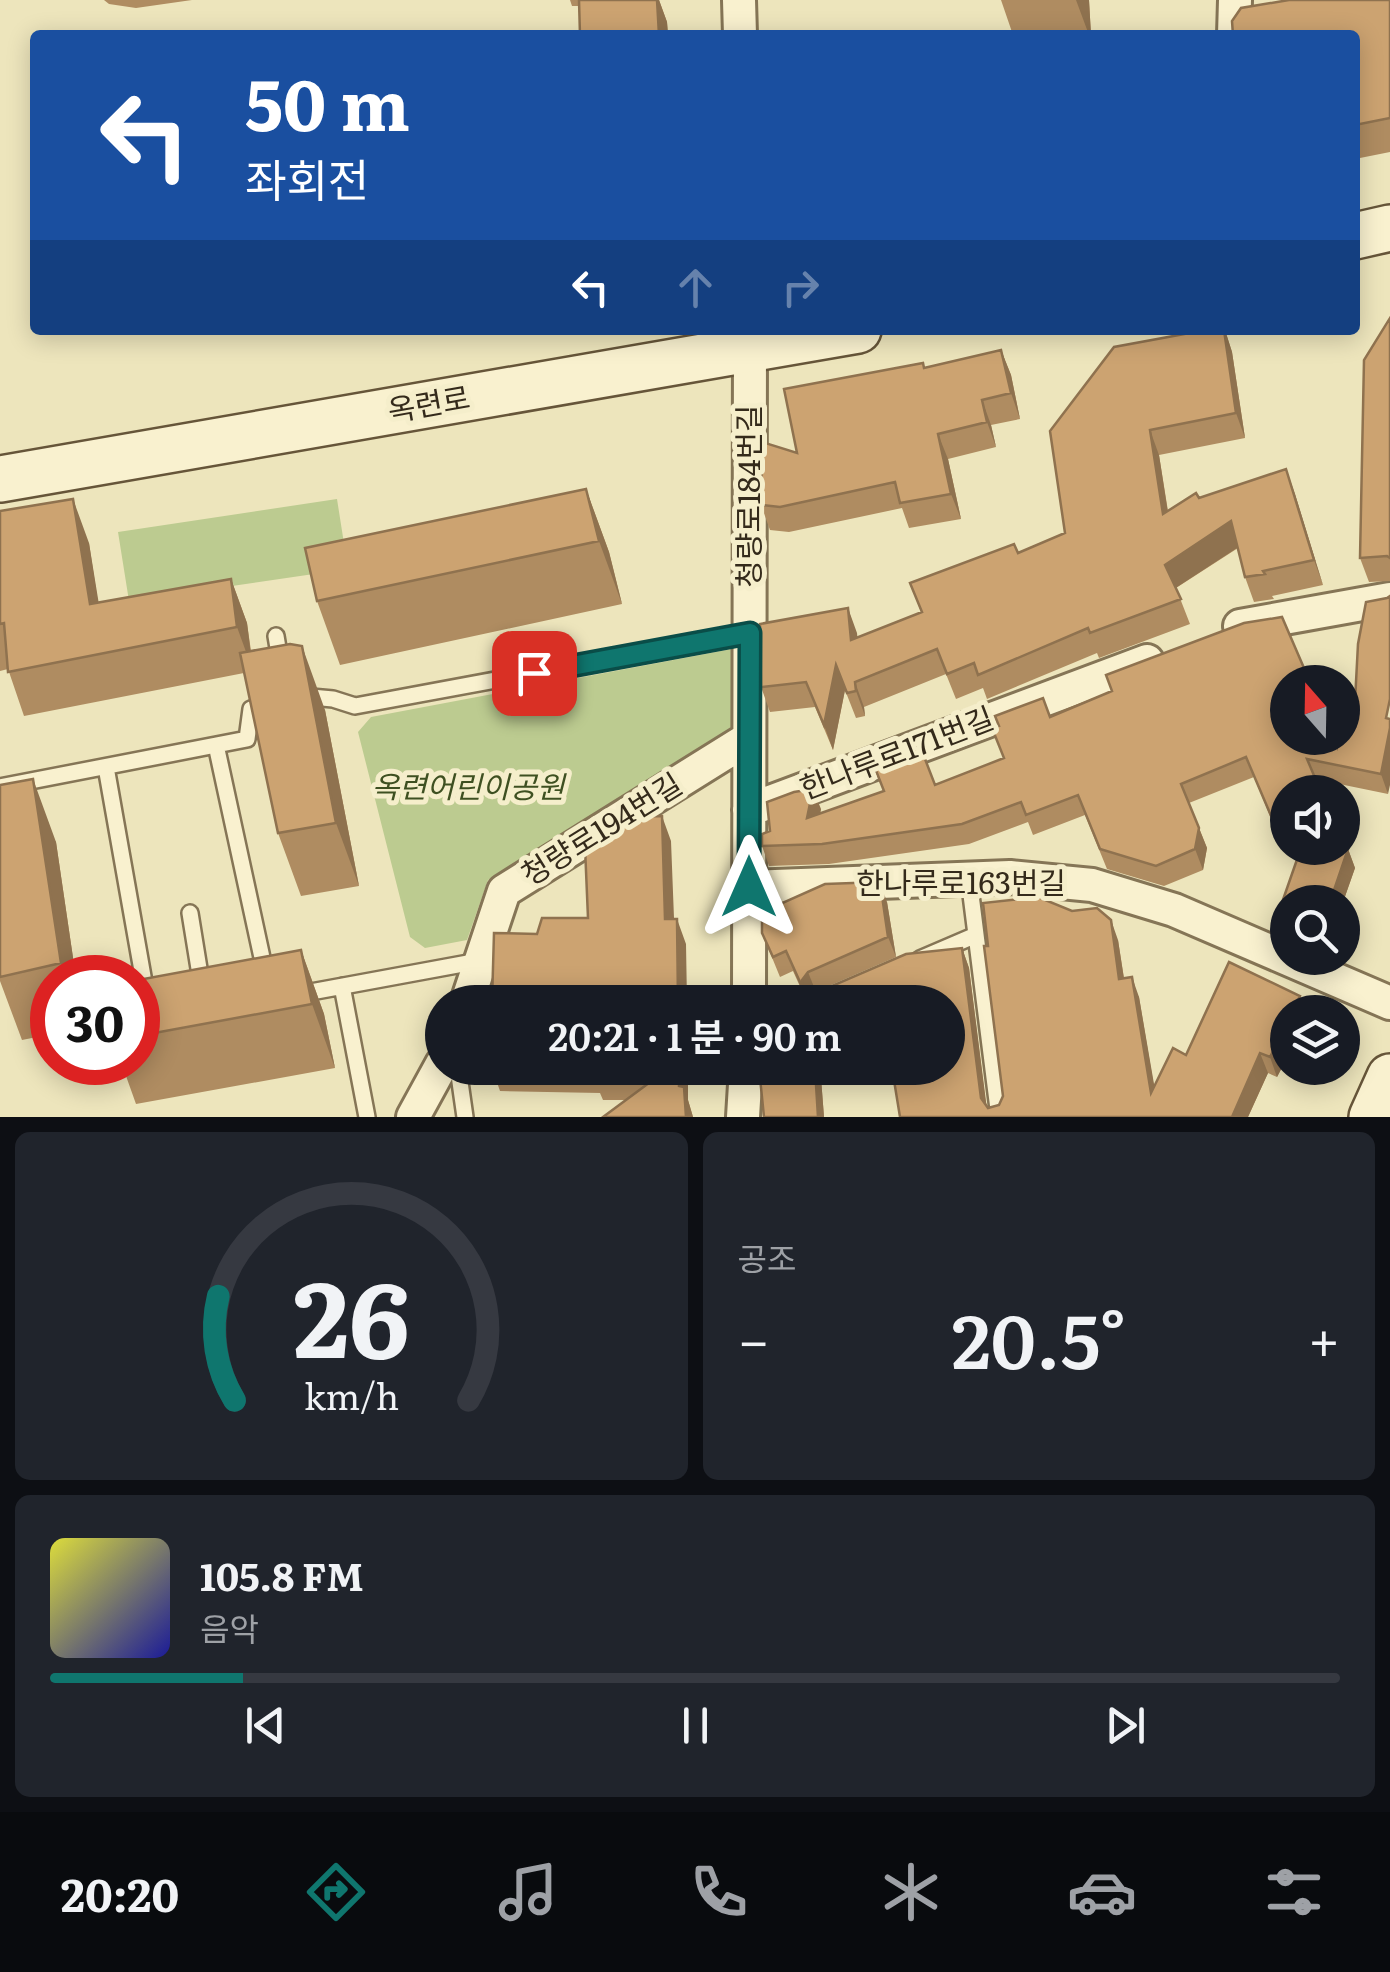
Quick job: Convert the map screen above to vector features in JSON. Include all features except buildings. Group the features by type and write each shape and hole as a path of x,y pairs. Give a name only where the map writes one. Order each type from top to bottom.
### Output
{"street":[{"path":"739,0 740,30"},
{"path":"1234,30 1235,0"},
{"path":"1360,235 1390,228"},
{"name":"옥련로","path":"0,479 750,340 804,335"},
{"name":"청량로184번길","path":"749,985 750,340"},
{"path":"1214,636 1246,624 1390,599"},
{"name":"한나루로171번길","path":"749,810 1181,648"},
{"name":"청량로194번길","path":"473,985 504,891 749,738"},
{"name":"한나루로163번길","path":"749,887 1010,878 1092,885 1174,910 1390,1002"},
{"path":"1372,1117 1390,1077"},
{"path":"412,1117 430,1085"},
{"path":"743,1117 745,1085"}],"lane":[{"path":"0,786 247,739 251,709 286,695 333,699 355,706 750,633"},
{"path":"276,636 283,675"},
{"path":"216,746 271,999"},
{"path":"106,767 139,955"},
{"path":"969,879 999,1117"},
{"path":"190,913 205,1011"},
{"path":"907,965 976,935"},
{"path":"288,996 481,961"},
{"path":"342,986 367,1117"},
{"path":"461,1085 466,1117"}],"green space":[{"path":"337,499 348,569 129,601 118,532"},
{"name":"옥련어린이공원","path":"732,649 733,729 488,880 467,940 425,948 410,937 358,732 371,717"}],"route":[{"path":"534,673 750,633 749,887"}]}
